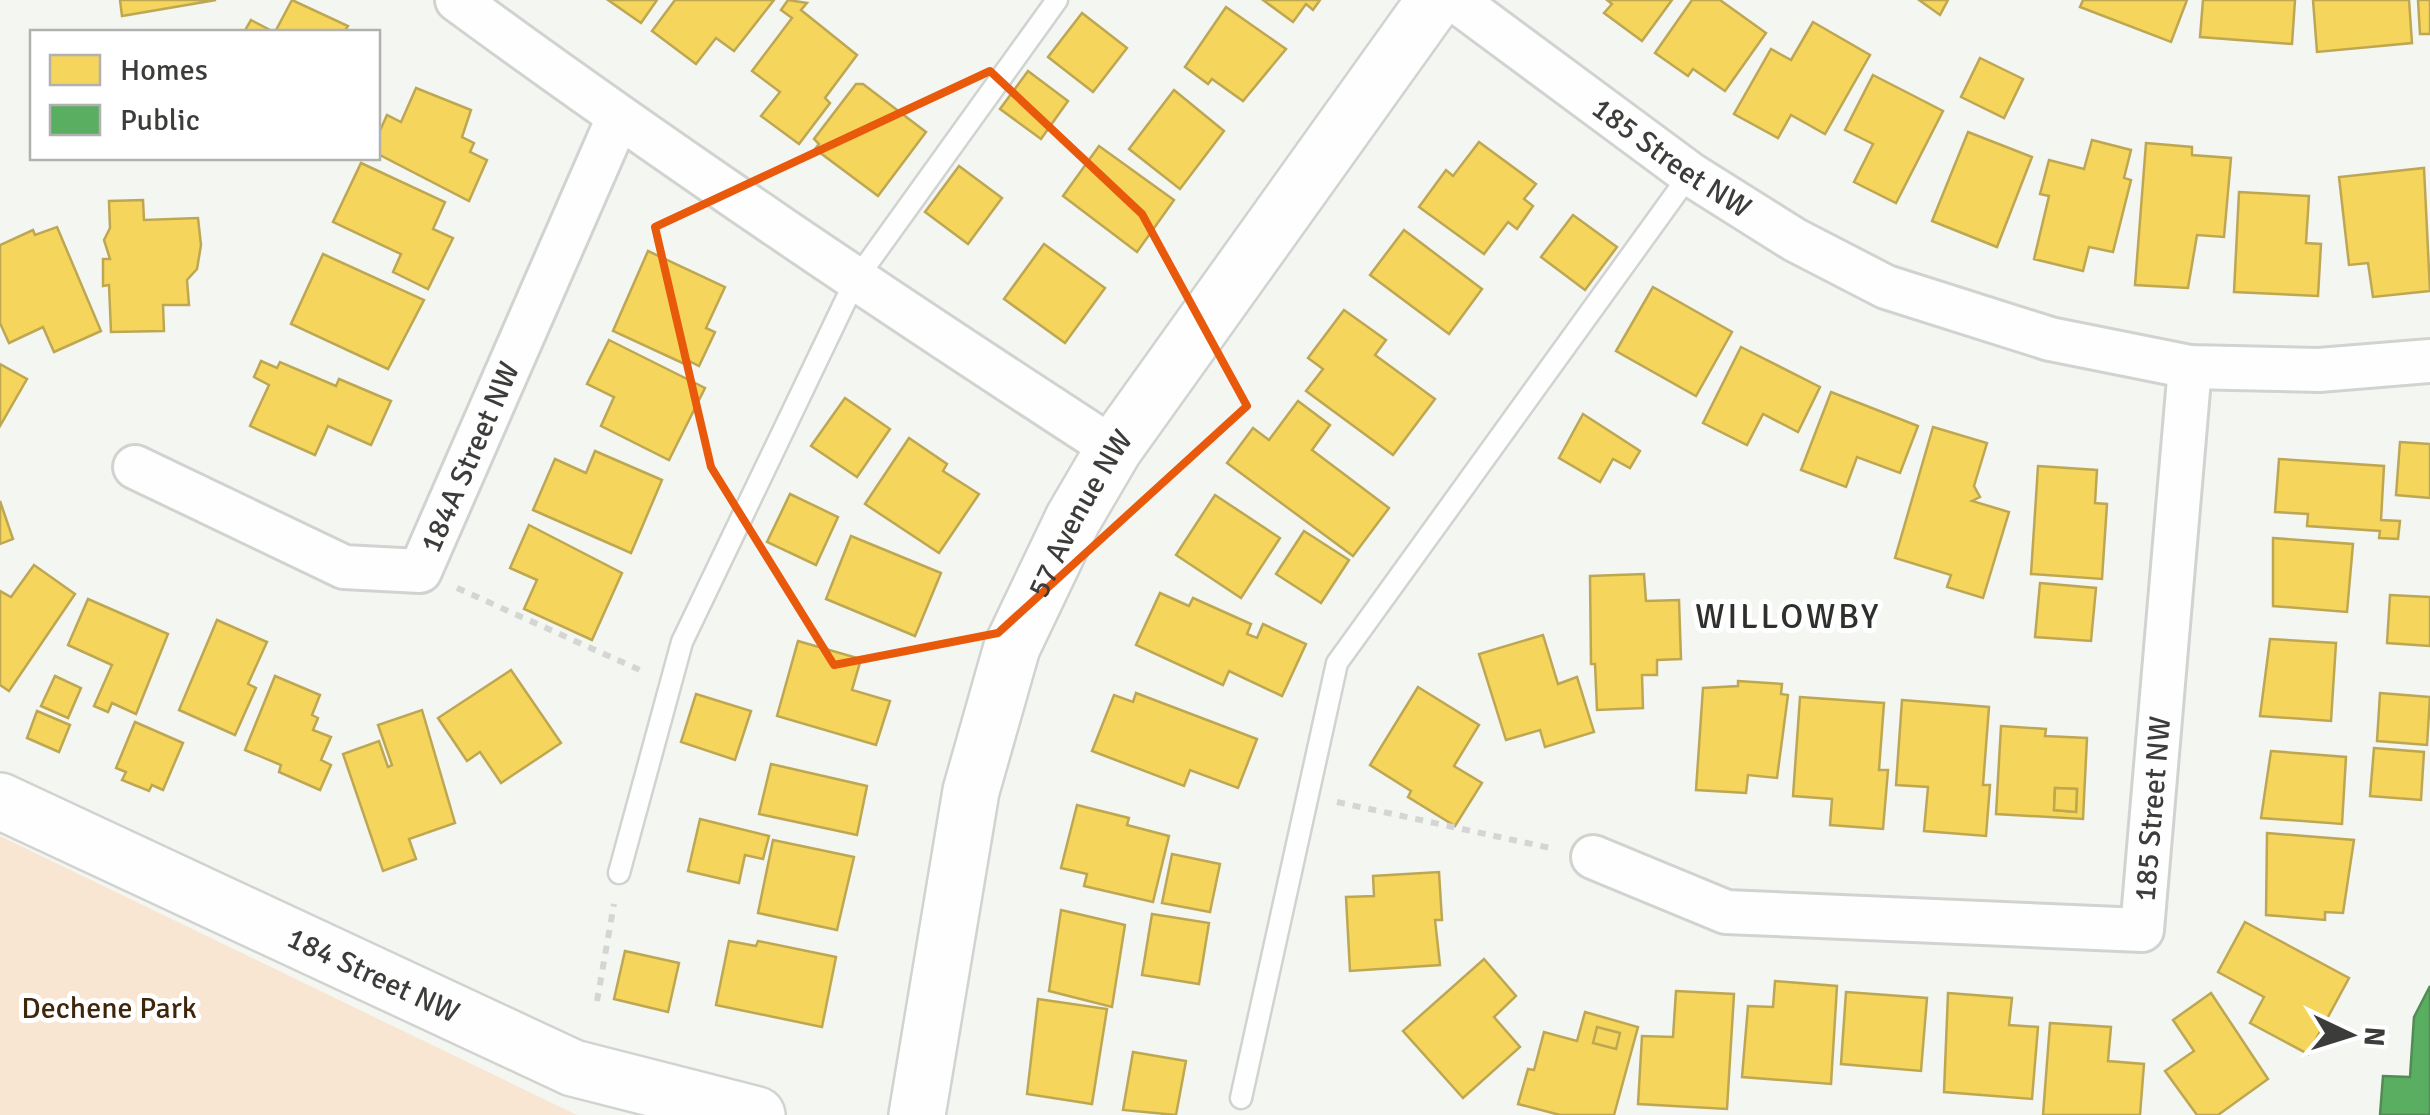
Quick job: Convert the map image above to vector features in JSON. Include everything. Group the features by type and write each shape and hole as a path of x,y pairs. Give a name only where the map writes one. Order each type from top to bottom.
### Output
{"street":[{"path":"456,0 618,118 855,281 1114,448"},
{"name":"57 Avenue NW","path":"917,1115 971,791 1012,647 1073,519 1114,448 1435,0"},
{"name":"185 Street NW","path":"1455,0 1690,174 1795,240 1886,288 2050,339 2190,367 2319,370 2430,361"},
{"name":"184A Street NW","path":"135,467 344,567 420,570 618,118"},
{"name":"185 Street NW","path":"1593,857 1726,912 2142,930 2190,367"},
{"name":"184 Street NW","path":"0,802 574,1068 758,1115"}],"lane":[{"path":"619,873 682,642 855,281 1057,0"},
{"path":"1241,1098 1337,662 1690,174"}],"path":[{"path":"420,570 669,683"},
{"path":"1306,796 1593,857"},
{"path":"597,1001 619,873"}],"highlighted area":[{"path":"990,71 1142,214 1247,406 998,633 834,665 711,467 655,227"}],"green space":[{"name":"Dechene Park","path":"0,836 577,1115 0,1115"}],"building: Homes":[{"path":"120,0 216,0 122,16"},
{"path":"292,0 348,26 345,30 276,30"},
{"path":"608,0 657,0 641,23"},
{"path":"675,0 774,0 734,51 716,38 696,64 652,31"},
{"path":"788,0 807,3 801,10 857,55 825,98 830,103 799,144 761,116 780,92 752,71 792,18 781,10"},
{"path":"1263,0 1320,0 1313,10 1306,4 1293,22"},
{"path":"1607,0 1672,0 1642,41 1604,13 1612,4"},
{"path":"1692,0 1720,0 1766,33 1725,91 1693,69 1688,76 1655,53"},
{"path":"1919,0 1948,0 1940,15"},
{"path":"2083,0 2187,0 2171,42 2080,7"},
{"path":"2203,0 2295,0 2292,44 2200,37"},
{"path":"2313,0 2409,0 2412,43 2317,52"},
{"path":"2418,0 2430,0 2430,34 2420,34"},
{"path":"1226,7 1286,49 1243,101 1212,79 1208,84 1185,67"},
{"path":"1082,13 1127,48 1093,92 1048,57"},
{"path":"251,20 270,30 245,30"},
{"path":"1813,22 1870,55 1825,134 1791,115 1778,138 1734,114 1771,49 1791,60"},
{"path":"1980,58 2023,79 2004,118 1961,97"},
{"path":"1028,71 1068,101 1041,139 1000,109"},
{"path":"1873,75 1943,111 1896,203 1854,182 1873,144 1845,130"},
{"path":"856,84 863,84 926,132 878,196 815,149 819,144 814,139"},
{"path":"416,88 471,110 462,137 474,143 470,152 487,160 469,201 380,155 380,131 387,115 401,122"},
{"path":"1174,90 1224,131 1180,189 1129,149"},
{"path":"1968,132 2032,157 1997,247 1932,221"},
{"path":"2092,140 2131,150 2124,178 2131,180 2113,252 2089,247 2083,271 2034,259 2049,196 2040,194 2049,160 2084,169"},
{"path":"1479,142 1536,184 1524,199 1533,206 1517,229 1508,222 1484,254 1419,207 1446,170 1453,176"},
{"path":"2146,143 2192,147 2192,155 2231,158 2224,237 2197,235 2188,288 2135,285"},
{"path":"1099,146 1174,200 1137,252 1063,196"},
{"path":"361,163 445,202 433,229 453,238 428,289 393,272 401,254 333,222"},
{"path":"959,166 1002,198 968,244 925,212"},
{"path":"2424,168 2430,291 2373,297 2368,263 2349,265 2339,177"},
{"path":"2239,192 2309,196 2306,243 2321,244 2318,296 2234,292"},
{"path":"143,200 144,220 198,218 201,245 197,269 187,280 189,305 163,305 164,331 111,332 109,285 103,286 103,259 110,259 104,240 110,228 109,201"},
{"path":"1573,215 1617,247 1585,290 1541,257"},
{"path":"57,227 101,331 54,352 43,327 9,343 0,323 0,245 33,230 35,235"},
{"path":"1404,230 1482,289 1449,334 1370,275"},
{"path":"1044,244 1105,288 1065,343 1004,299"},
{"path":"648,251 725,287 706,328 715,332 699,366 691,362 689,366 613,331"},
{"path":"323,254 424,300 388,369 291,324"},
{"path":"1653,287 1732,332 1696,396 1616,351"},
{"path":"1344,310 1386,340 1375,355 1435,399 1393,455 1306,391 1323,369 1308,358"},
{"path":"609,340 705,388 669,460 601,426 614,397 587,384"},
{"path":"1741,347 1820,387 1798,432 1763,414 1747,445 1703,423"},
{"path":"261,361 277,368 280,362 336,386 339,379 391,401 371,445 328,426 315,455 250,426 269,385 254,377"},
{"path":"0,364 27,379 0,426"},
{"path":"1831,392 1918,426 1900,473 1857,457 1846,487 1801,470"},
{"path":"845,398 890,429 857,477 811,446"},
{"path":"1298,401 1330,425 1312,450 1389,508 1353,556 1227,463 1253,428 1269,440"},
{"path":"1583,414 1640,451 1630,468 1613,459 1600,482 1559,458"},
{"path":"1933,427 1987,443 1974,486 1980,497 1972,501 2009,512 1983,598 1947,587 1951,575 1895,558"},
{"path":"909,438 947,464 943,471 979,494 939,553 865,504"},
{"path":"2400,442 2430,444 2430,498 2396,495"},
{"path":"595,451 662,480 631,553 533,510 555,459 586,473"},
{"path":"2279,459 2384,466 2381,520 2400,521 2398,539 2379,538 2380,531 2307,526 2308,514 2275,512"},
{"path":"2038,466 2097,470 2095,503 2107,504 2102,579 2031,574"},
{"path":"790,494 838,517 816,565 767,542"},
{"path":"1215,495 1280,538 1241,598 1176,555"},
{"path":"0,501 13,539 0,544"},
{"path":"529,525 622,573 592,640 524,609 537,580 510,568"},
{"path":"1304,531 1349,560 1321,603 1276,574"},
{"path":"851,536 941,573 915,636 826,599"},
{"path":"2273,538 2353,544 2347,612 2273,606"},
{"path":"34,565 75,594 9,691 0,685 0,591 11,597"},
{"path":"1644,574 1646,601 1679,600 1681,659 1657,660 1657,675 1642,675 1643,708 1597,710 1595,664 1591,664 1590,576"},
{"path":"2040,583 2096,588 2091,641 2035,637"},
{"path":"1160,593 1189,606 1193,598 1251,624 1247,634 1257,638 1263,624 1306,644 1282,696 1229,671 1223,685 1136,645"},
{"path":"2390,595 2430,597 2430,646 2387,643"},
{"path":"88,599 168,634 136,714 112,703 108,712 94,706 112,665 68,645"},
{"path":"217,620 267,642 248,684 256,688 235,735 179,710"},
{"path":"1543,635 1558,684 1577,677 1594,732 1545,747 1540,730 1506,740 1479,654"},
{"path":"2270,639 2336,643 2331,721 2260,716"},
{"path":"798,641 861,659 852,690 890,701 876,745 777,716"},
{"path":"511,670 561,743 501,783 480,752 467,761 438,718"},
{"path":"55,676 81,688 68,718 41,706"},
{"path":"275,676 320,695 312,715 318,718 313,730 331,737 321,760 331,765 320,790 279,772 281,765 245,750"},
{"path":"1738,681 1782,684 1781,694 1788,695 1777,778 1748,775 1746,793 1696,790 1703,688 1738,686"},
{"path":"1418,687 1479,725 1454,766 1482,783 1455,826 1408,797 1411,791 1370,765"},
{"path":"1136,693 1257,739 1238,788 1190,770 1184,786 1092,751 1114,695 1133,702"},
{"path":"2380,693 2430,697 2427,745 2377,741"},
{"path":"696,694 751,711 735,760 681,742"},
{"path":"1800,697 1884,703 1879,770 1888,770 1883,829 1830,825 1832,799 1793,796"},
{"path":"1902,700 1989,707 1983,785 1990,785 1986,836 1924,831 1928,787 1896,785"},
{"path":"422,710 455,823 409,839 416,859 383,871 343,754 379,741 388,767 392,765 378,725"},
{"path":"37,711 70,725 59,752 27,738"},
{"path":"135,722 183,743 163,790 152,785 149,791 122,780 126,772 116,768"},
{"path":"2001,726 2046,729 2045,736 2087,738 2083,819 1996,814","holes":["2055,788 2077,789 2076,812 2054,810"]},
{"path":"2374,748 2424,752 2421,800 2370,796"},
{"path":"2271,751 2346,757 2342,824 2261,818"},
{"path":"771,764 867,786 857,835 759,814"},
{"path":"2055,788 2077,789 2076,812 2054,810"},
{"path":"1077,805 1129,818 1127,825 1169,836 1153,902 1084,886 1087,874 1061,868"},
{"path":"700,819 769,836 763,859 745,855 739,883 688,871"},
{"path":"2267,833 2354,840 2343,913 2325,912 2325,920 2266,915"},
{"path":"773,840 854,857 837,930 758,913"},
{"path":"1172,854 1220,864 1210,912 1162,903"},
{"path":"1439,872 1442,920 1435,920 1440,965 1350,971 1346,897 1374,896 1373,876"},
{"path":"1061,910 1125,925 1112,1007 1049,991"},
{"path":"1152,914 1209,923 1199,984 1142,975"},
{"path":"2245,922 2349,978 2308,1054 2250,1023 2264,997 2218,972"},
{"path":"729,941 756,946 758,941 836,957 822,1027 716,1005"},
{"path":"625,951 679,963 668,1012 614,999"},
{"path":"1484,959 1516,996 1494,1017 1520,1047 1463,1098 1403,1031"},
{"path":"1775,981 1837,986 1831,1084 1742,1077 1748,1006 1773,1007"},
{"path":"1676,991 1734,994 1727,1109 1638,1104 1642,1036 1673,1037"},
{"path":"1846,992 1927,998 1921,1071 1841,1064"},
{"path":"1948,993 2012,998 2009,1025 2038,1027 2032,1099 1944,1092"},
{"path":"2211,993 2268,1079 2218,1115 2197,1115 2165,1071 2194,1051 2173,1020"},
{"path":"1038,999 1107,1009 1092,1104 1027,1094"},
{"path":"1585,1012 1638,1027 1614,1115 1560,1115 1518,1104 1528,1069 1534,1070 1544,1032 1577,1041"},
{"path":"2050,1023 2111,1027 2108,1061 2144,1064 2140,1115 2043,1115"},
{"path":"1597,1027 1620,1033 1616,1049 1593,1043"},
{"path":"1133,1052 1186,1061 1176,1115 1123,1110"}],"building: Public":[{"path":"2430,986 2430,1115 2380,1115 2383,1076 2410,1077 2414,1017"}],"district":[{"name":"WILLOWBY","path":"1788,616"}]}
